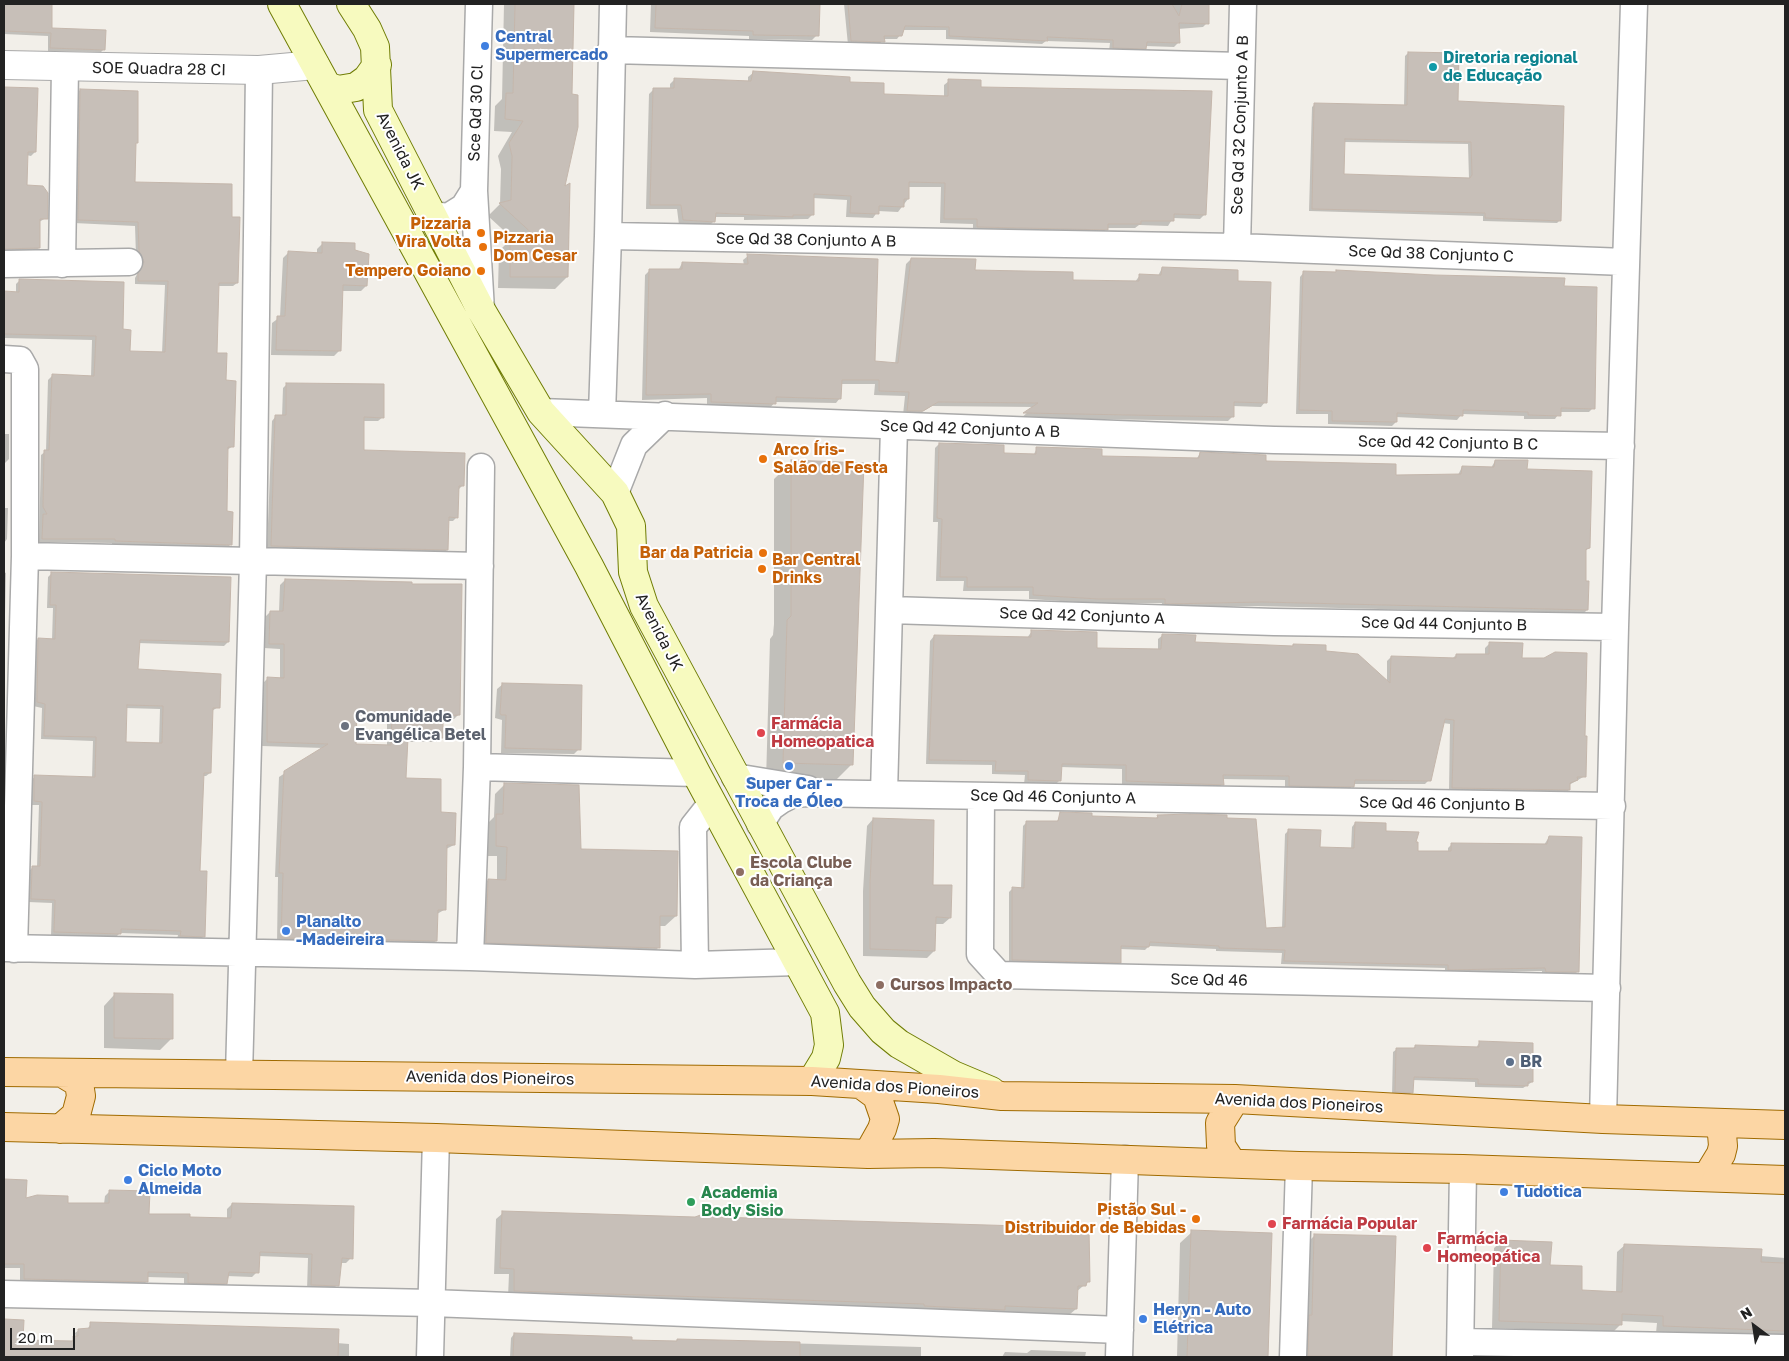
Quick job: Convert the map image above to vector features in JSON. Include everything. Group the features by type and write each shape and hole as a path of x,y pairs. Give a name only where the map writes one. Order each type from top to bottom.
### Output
{"main road":[{"name":"Avenida JK","path":"282,4 589,566 712,803 825,1013 830,1045 826,1058 812,1081"},
{"name":"Avenida JK","path":"351,4 367,29 374,47 377,65 376,99 378,110 480,310 542,412 615,494 631,526 633,572 644,606 847,983 862,1007 883,1031 915,1055 953,1075 1002,1096"},
{"path":"321,76 338,90 356,88 367,79 377,65"},
{"path":"589,566 598,571 613,569 628,561 633,552"},
{"name":"Avenida dos Pioneiros","path":"4,1072 113,1075 812,1081 939,1089 1002,1096 1235,1099 1603,1119 1785,1125"},
{"path":"60,1129 76,1115 82,1096 79,1083 64,1074"},
{"path":"113,1075 103,1085 98,1099 103,1120 119,1130"},
{"path":"862,1085 877,1096 885,1119 882,1129 868,1154"},
{"path":"1232,1163 1221,1146 1220,1124 1235,1099"},
{"path":"1707,1177 1721,1154 1723,1146 1722,1134 1717,1123"},
{"path":"4,1127 436,1138 868,1154 934,1153 1785,1180"}],"street":[{"name":"Sce Qd 30 Cl","path":"479,4 474,192 480,310"},
{"path":"602,414 613,4"},
{"name":"Sce Qd 32 Conjunto A B","path":"1237,247 1244,4"},
{"path":"1603,1119 1615,627 1634,4"},
{"path":"611,50 1241,66"},
{"name":"SOE Quadra 28 CI","path":"4,65 259,70 321,76"},
{"path":"62,264 65,67"},
{"path":"239,1075 253,561 259,70"},
{"path":"432,216 448,217 464,207 474,192"},
{"name":"Sce Qd 38 Conjunto A B","path":"608,236 1237,247"},
{"name":"Sce Qd 38 Conjunto C","path":"1237,247 1626,262"},
{"path":"4,264 129,262"},
{"path":"4,359 20,360 25,369 25,556 9,949 470,957 695,965 798,962"},
{"name":"Sce Qd 42 Conjunto A B","path":"542,412 666,415 894,427 1274,440"},
{"path":"615,494 634,445 666,415"},
{"path":"884,793 894,427"},
{"name":"Sce Qd 42 Conjunto B C","path":"1274,440 1621,446"},
{"path":"470,957 477,767 481,467"},
{"path":"25,556 480,566"},
{"name":"Sce Qd 42 Conjunto A","path":"890,610 1274,622"},
{"name":"Sce Qd 44 Conjunto B","path":"1274,622 1615,627"},
{"path":"477,767 696,772"},
{"name":"Sce Qd 46 Conjunto A","path":"735,777 833,793"},
{"name":"Sce Qd 46 Conjunto A","path":"760,824 771,806 791,795 833,793 1272,801"},
{"name":"Sce Qd 46","path":"981,796 980,954 999,975 1607,988"},
{"name":"Sce Qd 46 Conjunto B","path":"1272,801 1612,806"},
{"path":"695,965 693,827 712,803"},
{"path":"430,1357 436,1138"},
{"path":"1119,1357 1125,1160"},
{"path":"1293,1357 1299,1166"},
{"path":"1463,1169 1460,1350 1601,1351 1785,1348"},
{"path":"4,1294 432,1303 1120,1330"}],"building":[{"path":"4,4 52,4 52,28 106,30 105,50 50,48 51,33 4,31"},
{"path":"515,4 574,4 572,94 578,95 578,127 565,186 570,183 568,277 510,277 510,238 537,238 499,203 511,200 512,156 509,143 523,121 505,119 506,93 513,93"},
{"path":"656,4 820,4 819,36 753,35 753,31 655,28"},
{"path":"848,4 1172,4 1179,16 1182,4 1209,4 1209,24 1179,23 1180,43 1147,42 1146,49 1113,48 1113,40 1047,37 1048,41 949,36 949,27 905,26 902,36 884,36 885,42 851,41"},
{"path":"1408,52 1459,53 1458,101 1564,106 1561,221 1485,218 1485,213 1312,209 1314,103 1407,105","holes":["1345,139 1471,142 1472,175 1470,178 1344,174"]},
{"path":"753,71 850,77 850,82 884,83 884,94 948,96 948,79 981,80 981,87 1212,91 1206,215 1174,214 1174,221 1108,224 1108,230 977,227 977,219 944,219 945,183 909,182 909,199 904,199 904,207 879,206 879,214 850,213 851,196 814,194 814,215 793,215 793,217 716,213 715,222 683,220 681,205 650,205 653,88 674,88 674,78 751,81"},
{"path":"4,87 38,88 36,152 28,152 27,185 43,186 48,193 48,219 40,219 40,248 4,249"},
{"path":"80,89 138,91 138,143 136,143 135,182 232,184 232,217 240,217 238,283 219,283 217,353 227,353 226,380 236,381 234,447 228,447 227,511 233,512 232,545 115,541 115,539 42,539 43,514 47,514 43,507 44,450 49,450 52,374 94,376 96,336 4,334 4,291 19,292 19,279 124,282 123,329 131,330 130,351 165,352 168,281 138,281 138,273 144,262 139,251 138,222 78,220"},
{"path":"322,242 355,243 355,250 369,254 367,286 343,285 341,351 276,350 277,316 285,316 288,251 322,253"},
{"path":"747,254 878,259 875,361 898,363 911,258 976,259 975,270 1073,272 1073,280 1139,281 1139,274 1161,275 1162,267 1238,270 1238,281 1271,282 1267,403 1234,402 1234,417 1023,413 1038,403 938,402 923,411 907,411 909,392 879,391 879,380 842,380 841,399 776,397 776,404 711,402 711,394 646,395 649,269 682,269 682,262 748,264"},
{"path":"1336,270 1434,275 1565,278 1564,286 1597,287 1595,409 1561,408 1561,416 1528,415 1528,412 1463,410 1463,416 1397,413 1397,422 1332,421 1332,411 1299,410 1303,271 1336,272"},
{"path":"286,383 384,384 384,418 364,417 364,450 465,453 464,486 459,486 458,518 449,517 448,550 271,546 275,415 286,415"},
{"path":"939,443 1004,445 1004,453 1036,454 1036,447 1102,449 1102,456 1199,458 1200,452 1266,455 1266,461 1396,464 1396,475 1461,474 1462,466 1494,467 1495,460 1528,460 1527,469 1592,471 1590,548 1586,549 1586,581 1589,581 1588,610 1262,602 1165,604 1165,599 1098,599 1033,595 1033,587 967,587 967,577 940,577 942,519 937,518"},
{"path":"791,460 864,463 853,765 783,763 787,620 791,616"},
{"path":"51,572 231,577 229,642 140,640 138,669 221,674 220,708 213,708 211,773 204,773 200,871 207,871 205,937 180,936 181,931 121,929 121,934 54,932 55,900 31,899 32,866 40,866 42,802 34,801 34,775 95,777 96,737 44,736 45,704 37,702 38,638 55,639 56,605 50,605","holes":["127,705 163,706 162,743 126,742"]},
{"path":"285,579 462,584 460,715 443,716 443,738 408,738 406,778 441,779 441,812 456,813 455,845 447,845 446,910 438,910 437,941 281,938 283,873 279,873 284,771 328,744 267,742 267,677 284,678 284,644 269,644 270,611 283,611","holes":["357,712 392,712 391,745 356,744"]},
{"path":"1031,630 1097,632 1097,648 1161,649 1162,634 1196,635 1195,642 1293,646 1293,644 1326,645 1326,651 1358,654 1390,683 1391,656 1456,658 1456,654 1489,654 1489,642 1523,643 1522,658 1544,658 1555,652 1587,653 1586,777 1577,777 1578,780 1570,783 1570,790 1452,788 1454,720 1445,719 1431,781 1355,780 1354,787 1289,786 1289,776 1223,775 1224,785 1126,781 1126,765 1062,764 1061,781 1028,780 1028,771 995,771 996,761 929,760 934,635 1031,637"},
{"path":"502,683 582,685 581,750 505,748 506,715 501,715 500,713"},
{"path":"504,783 579,785 581,849 678,851 677,916 660,916 660,948 486,943 488,879 506,880 507,847 496,846 496,814 503,814"},
{"path":"1060,812 1092,813 1092,816 1158,818 1157,815 1227,815 1227,818 1256,819 1266,928 1285,927 1288,829 1321,830 1320,847 1354,848 1355,822 1386,823 1386,831 1419,832 1416,842 1418,842 1418,851 1451,851 1451,843 1547,844 1549,836 1582,837 1579,972 1546,972 1545,968 1448,970 1448,965 1284,961 1285,950 1219,948 1219,946 1150,942 1149,947 1121,946 1121,963 1012,960 1012,887 1024,888 1026,821 1058,821"},
{"path":"873,818 934,820 933,885 952,885 951,918 936,917 935,951 870,949 870,883"},
{"path":"114,993 173,994 173,1039 114,1038"},
{"path":"1479,1041 1533,1043 1533,1082 1528,1082 1528,1086 1478,1084 1478,1079 1414,1077 1413,1093 1395,1092 1396,1048 1415,1048 1415,1045 1479,1047"},
{"path":"4,1179 27,1180 26,1198 37,1195 68,1196 68,1203 109,1203 109,1190 150,1191 149,1214 190,1214 190,1217 231,1218 232,1203 354,1206 353,1259 342,1258 339,1286 311,1285 312,1254 260,1252 259,1273 229,1272 227,1284 188,1283 188,1273 148,1272 148,1282 24,1279 24,1264 4,1264"},
{"path":"502,1211 695,1217 706,1213 716,1217 1089,1228 1090,1282 1087,1282 1086,1286 1078,1286 1077,1309 1005,1306 1005,1310 924,1306 924,1304 514,1291 514,1269 500,1268"},
{"path":"1191,1230 1272,1233 1268,1357 1187,1357"},
{"path":"1314,1234 1396,1236 1392,1357 1308,1356 1309,1315 1312,1315"},
{"path":"1501,1240 1552,1242 1550,1265 1582,1266 1582,1290 1622,1292 1624,1244 1762,1249 1761,1262 1785,1263 1785,1331 1663,1326 1663,1316 1622,1314 1622,1325 1499,1321"},
{"path":"4,1319 24,1320 23,1340 73,1341 73,1336 78,1336 78,1329 90,1328 90,1322 339,1329 338,1357 4,1357"},
{"path":"514,1333 632,1337 632,1340 677,1341 677,1339 800,1342 800,1357 513,1357"}],"place":[{"name":"Central Supermercado","path":"485,46"},
{"name":"Diretoria regional de Educação","path":"1433,67"},
{"name":"Pizzaria Vira Volta","path":"481,233"},
{"name":"Pizzaria Dom Cesar","path":"483,247"},
{"name":"Tempero Goiano","path":"481,271"},
{"name":"Arco Íris- Salão de Festa","path":"763,459"},
{"name":"Bar da Patricia","path":"763,553"},
{"name":"Bar Central Drinks","path":"762,569"},
{"name":"Comunidade Evangélica Betel","path":"345,726"},
{"name":"Farmácia Homeopatica","path":"761,733"},
{"name":"Super Car - Troca de Óleo","path":"789,766"},
{"name":"Escola Clube da Criança","path":"740,872"},
{"name":"Planalto -Madeireira","path":"286,931"},
{"name":"Cursos Impacto","path":"880,985"},
{"name":"BR","path":"1510,1062"},
{"name":"Ciclo Moto Almeida","path":"128,1180"},
{"name":"Tudotica","path":"1504,1192"},
{"name":"Academia Body Sisio","path":"691,1202"},
{"name":"Pistão Sul - Distribuidor de Bebidas","path":"1196,1219"},
{"name":"Farmácia Popular","path":"1272,1224"},
{"name":"Farmácia Homeopática","path":"1427,1248"},
{"name":"Heryn - Auto Elétrica","path":"1143,1319"}]}
